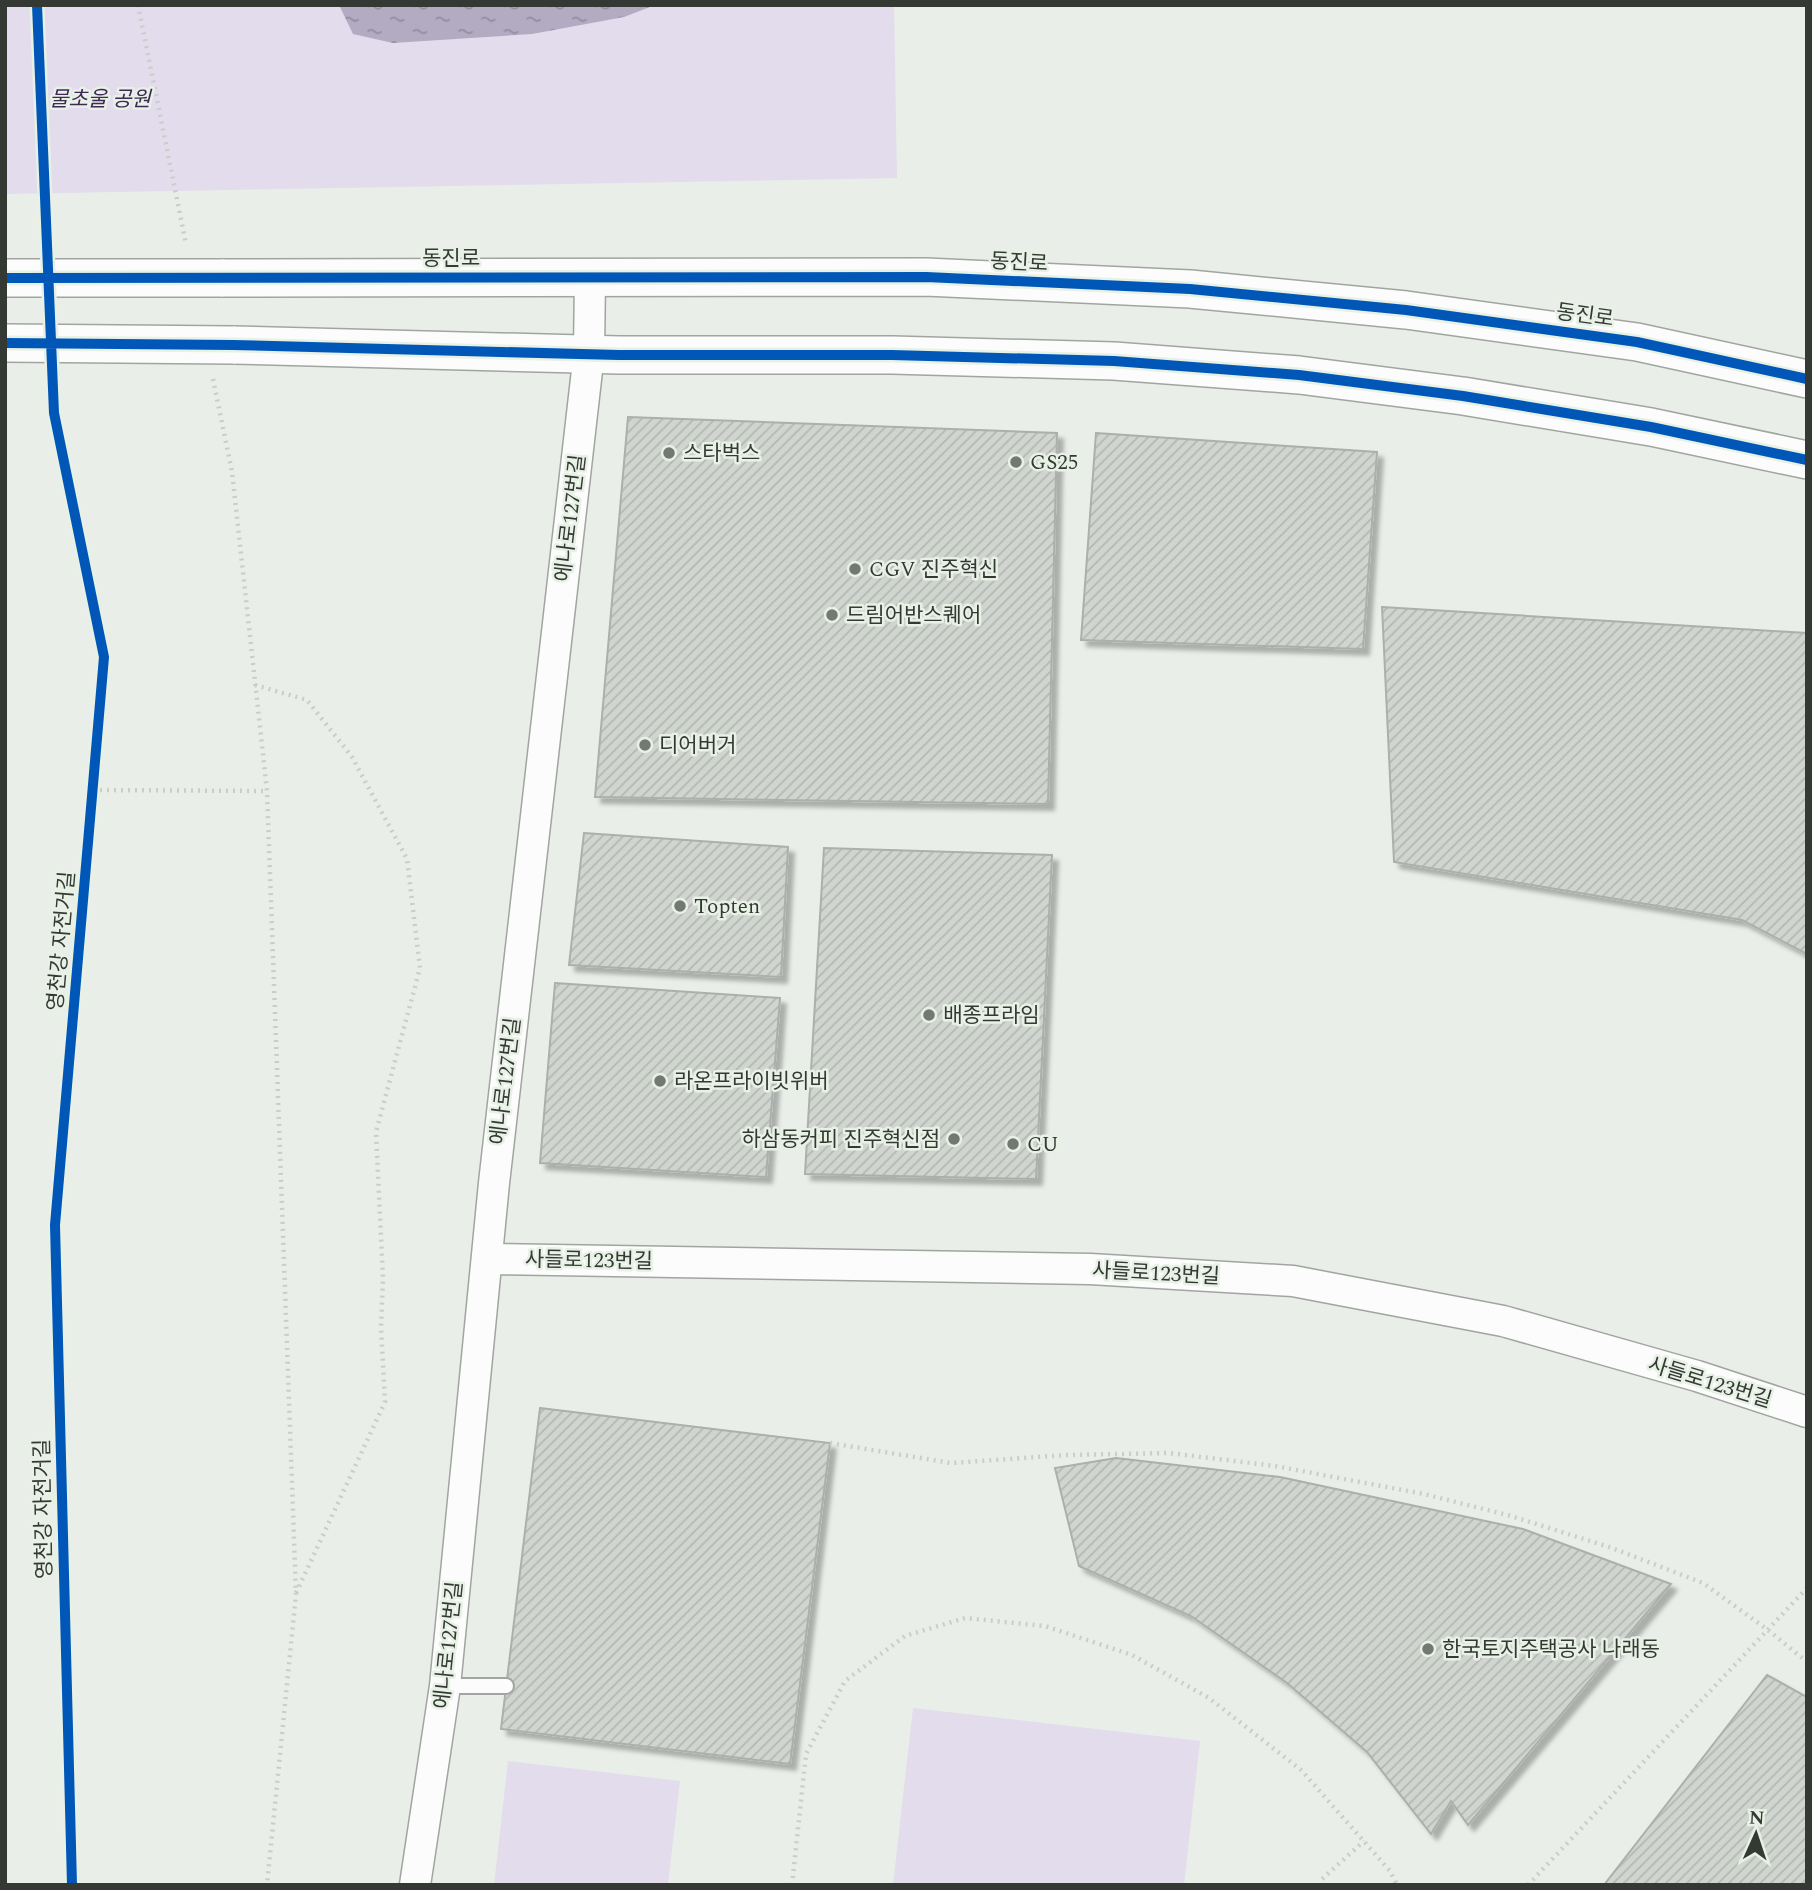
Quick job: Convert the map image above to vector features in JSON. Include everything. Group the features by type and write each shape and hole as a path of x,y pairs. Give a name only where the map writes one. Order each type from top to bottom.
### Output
{"street":[{"name":"에나로127번길","path":"415,1885 445,1686 494,1183 589,353 590,277"},
{"name":"동진로","path":"5,278 926,277 1190,289 1406,310 1637,342 1807,379"},
{"path":"5,343 233,345 619,355 891,355 1114,361 1299,375 1462,396 1651,427 1807,460"},
{"name":"사들로123번길","path":"488,1259 1090,1269 1293,1281 1503,1321 1697,1376 1807,1412"}],"lane":[{"path":"445,1686 506,1686"}],"path":[{"path":"138,5 187,252"},
{"path":"212,376 232,472 267,791 296,1594 267,1885"},
{"path":"255,685 307,699 352,757 407,859 420,968 376,1132 385,1402 296,1594"},
{"path":"92,803 94,776"},
{"path":"93,790 267,791"},
{"path":"830,1443 951,1464 1067,1455 1169,1453 1275,1466 1424,1494 1511,1516 1609,1547 1703,1583 1807,1662"},
{"path":"1528,1885 1807,1588"},
{"path":"792,1885 806,1754 845,1681 905,1636 965,1618 1045,1626 1132,1655 1209,1698 1301,1770 1390,1871 1397,1885"},
{"path":"1320,1885 1320,1881 1364,1841"}],"green space":[{"name":"물초울 공원","path":"5,5 894,5 897,178 5,194"},
{"path":"913,1708 1200,1741 1184,1885 893,1885"},
{"path":"508,1761 680,1781 668,1885 494,1885"}],"water":[{"path":"339,5 655,5 624,17 532,34 393,43 353,34"}],"building":[{"name":"드림어반스퀘어","path":"628,417 1057,433 1048,804 595,797"},
{"path":"1096,433 1377,452 1363,649 1081,640"},
{"path":"1382,607 1807,633 1807,954 1742,920 1394,862"},
{"name":"Topten","path":"584,833 788,847 781,977 569,965"},
{"name":"배종프라임","path":"824,848 1052,855 1036,1179 805,1174"},
{"name":"라온프라이빗위버","path":"555,983 780,998 766,1177 540,1163"},
{"path":"540,1408 830,1443 790,1764 501,1729"},
{"name":"한국토지주택공사 나래동","path":"1116,1458 1280,1477 1523,1529 1671,1584 1468,1825 1451,1801 1431,1834 1367,1752 1287,1683 1191,1616 1079,1566 1055,1468"},
{"path":"1767,1675 1807,1697 1807,1885 1604,1885"}],"cycle path":[{"name":"영천강 자전거길","path":"37,5 54,413 104,657 55,1225 72,1885"},
{"path":"5,278 926,277 1190,289 1406,310 1637,342 1807,379"},
{"path":"5,343 233,345 619,355 892,355 1114,361 1299,375 1463,396 1651,427 1807,460"}],"place":[{"name":"스타벅스","path":"669,453"},
{"name":"GS25","path":"1016,462"},
{"name":"CGV 진주혁신","path":"855,569"},
{"name":"드림어반스퀘어","path":"832,615"},
{"name":"디어버거","path":"645,745"},
{"name":"Topten","path":"680,906"},
{"name":"배종프라임","path":"929,1015"},
{"name":"라온프라이빗위버","path":"660,1081"},
{"name":"하삼동커피 진주혁신점","path":"954,1139"},
{"name":"CU","path":"1013,1144"},
{"name":"한국토지주택공사 나래동","path":"1428,1649"}]}
